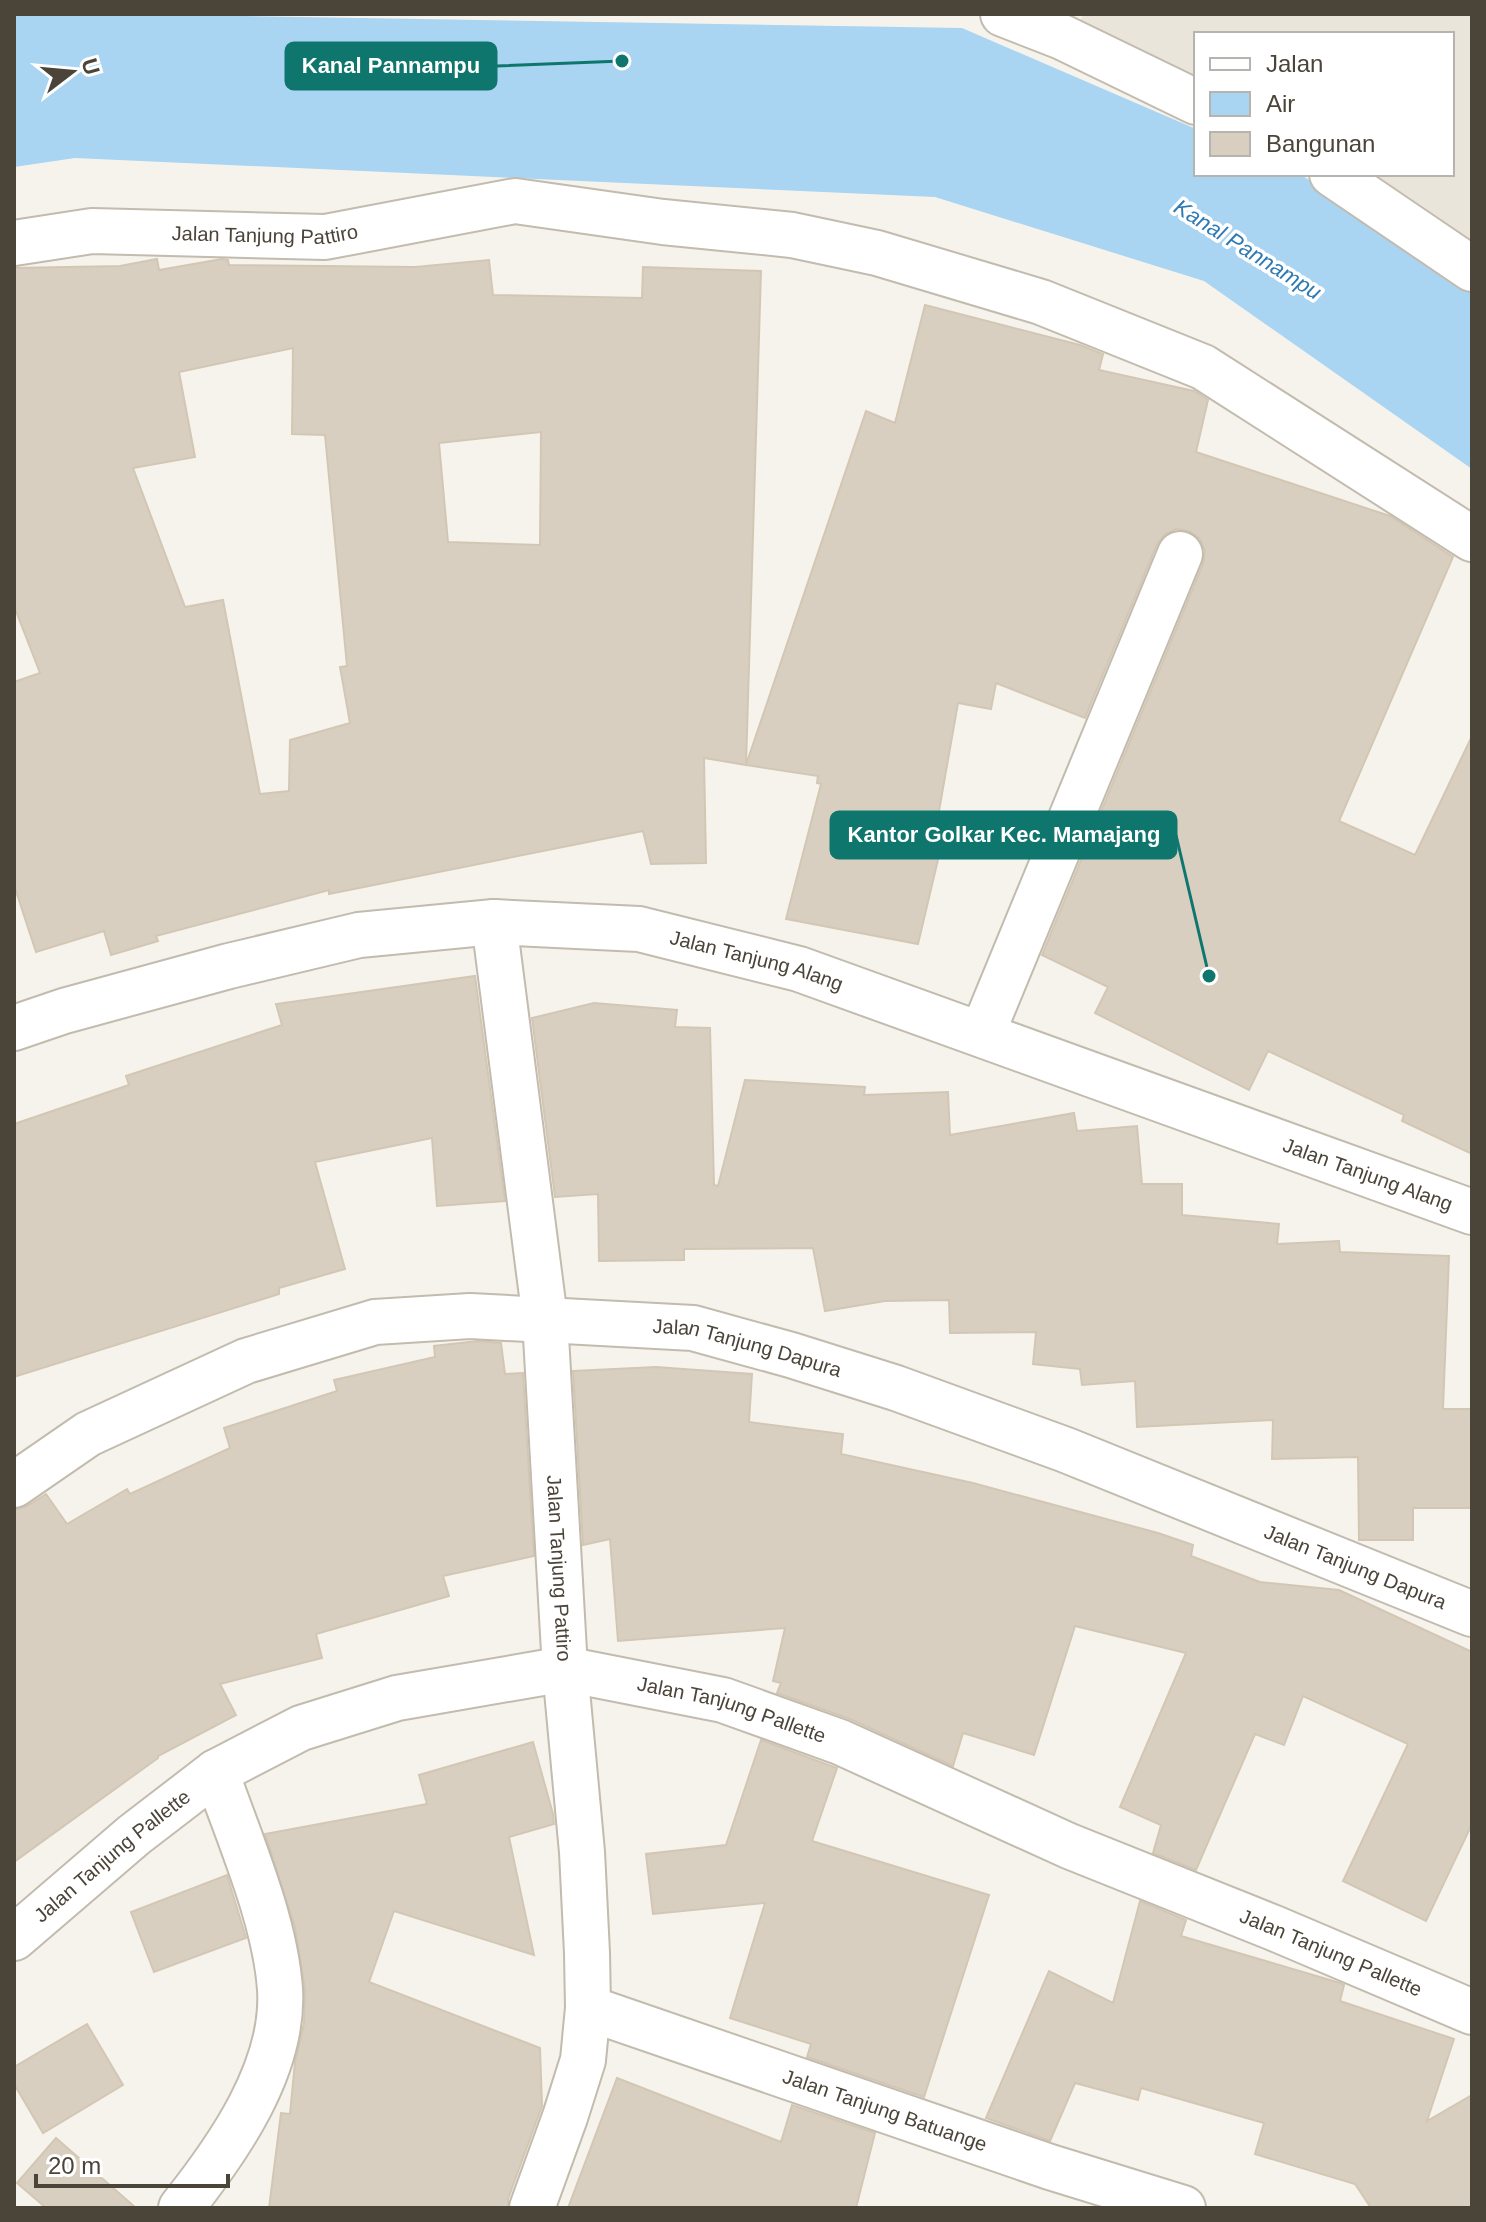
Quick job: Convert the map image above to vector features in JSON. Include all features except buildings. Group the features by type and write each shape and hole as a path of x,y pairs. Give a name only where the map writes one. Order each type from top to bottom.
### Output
{"street":[{"path":"1003,14 1062,37 1194,101"},
{"path":"1335,176 1472,269"},
{"name":"Jalan Tanjung Pattiro","path":"14,243 92,231 325,237 515,201 663,222 792,235 877,253 1041,302 1203,367 1472,539"},
{"path":"982,1034 1180,554"},
{"name":"Jalan Tanjung Pattiro","path":"494,922 545,1319 565,1669 582,1852 588,2008 583,2060 532,2208"},
{"name":"Jalan Tanjung Alang","path":"14,1028 64,1011 214,970 359,935 494,922 639,929 799,969 1472,1212"},
{"name":"Jalan Tanjung Dapura","path":"14,1485 88,1434 246,1361 375,1322 470,1316 693,1328 896,1388 1066,1450 1472,1614"},
{"name":"Jalan Tanjung Pallette","path":"14,1938 134,1835 216,1772 301,1728 397,1698 565,1669 723,1700 840,1742 1069,1846 1472,2012"},
{"path":"181,2208 218,2162 247,2111 267,2065 277,2031 280,1990 271,1931 216,1772"},
{"name":"Jalan Tanjung Batuange","path":"588,2008 1035,2162 1183,2208"}],"shaded area":[{"path":"1084,14 1472,14 1472,252 1342,176 1454,176 1454,32 1194,32 1194,89 1079,22"}],"water":[{"path":"14,14 962,28 1194,128 1194,176 1303,176 1472,290 1472,469 1204,281 935,197 75,158 14,167"}],"place":[{"name":"Kanal Pannampu","path":"622,61"},
{"name":"Kantor Golkar Kec. Mamajang","path":"1209,976"}]}
